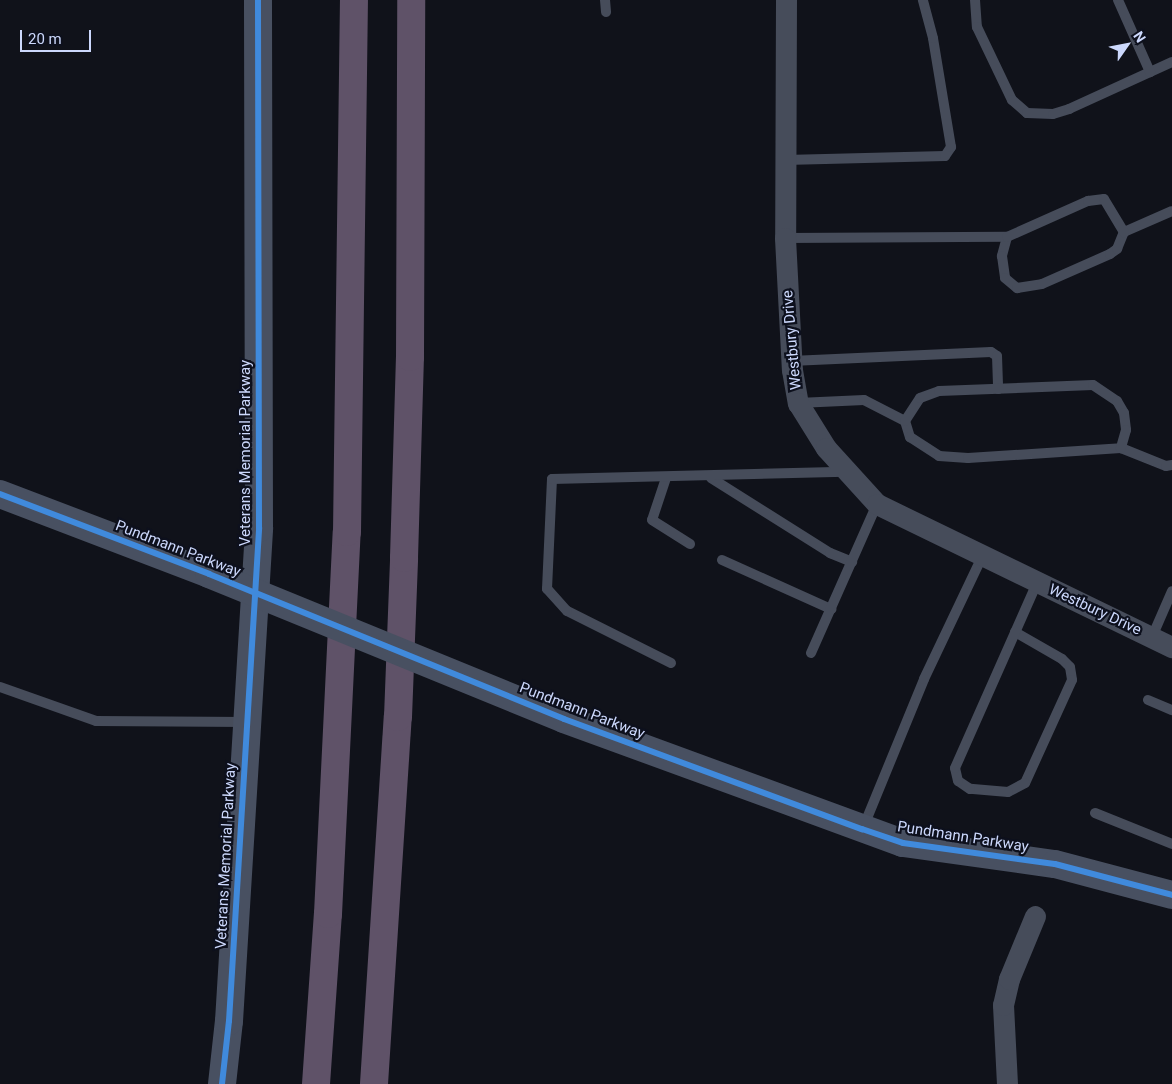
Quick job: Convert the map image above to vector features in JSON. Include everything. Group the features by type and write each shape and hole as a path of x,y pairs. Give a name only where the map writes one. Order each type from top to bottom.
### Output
{"highway":[{"path":"316,1084 329,905 347,532 354,0"},
{"path":"374,1084 398,718 404,548 410,337 411,0"}],"street":[{"name":"Veterans Memorial Parkway","path":"222,1084 229,1021 259,528 258,0"},
{"name":"Westbury Drive","path":"786,0 785,238 791,361 798,403 845,472 877,504 982,557 1172,647"},
{"name":"Pundmann Parkway","path":"0,494 209,574 564,719 862,829 903,843 1055,864 1172,895"},
{"path":"1007,1084 1003,1005 1009,980 1035,916"}],"lane":[{"path":"605,0 606,12"},
{"path":"785,160 945,156 951,147 933,38 923,0"},
{"path":"975,0 977,27 1012,100 1027,113 1054,114 1069,109 1172,62"},
{"path":"1118,0 1150,72"},
{"path":"785,238 1007,237 1088,200 1104,199 1124,232"},
{"path":"1007,237 1002,256 1005,278 1017,288 1042,284 1110,254 1118,249 1124,232 1172,211"},
{"path":"791,361 991,352 998,356 998,389"},
{"path":"1121,448 1126,430 1124,413 1105,390 1093,385 928,394 912,406 905,421 910,437 939,456 968,458 1121,448 1166,466 1172,465"},
{"path":"798,403 864,400 905,421"},
{"path":"671,663 567,611 547,589 552,479 710,478 845,472"},
{"path":"666,478 652,520 690,544"},
{"path":"710,478 830,554 852,562"},
{"path":"811,653 877,504"},
{"path":"862,829 924,679 982,557"},
{"path":"722,560 831,609"},
{"path":"1015,632 1062,659 1070,667 1072,680 1025,783 1008,792 970,788 958,781 954,768 1015,632 1037,583"},
{"path":"1152,637 1172,591"},
{"path":"0,687 96,721 246,722"},
{"path":"1148,700 1172,710"},
{"path":"1095,813 1172,844"}],"cycle path":[{"path":"222,1084 229,1021 259,528 258,0"},
{"path":"0,494 209,574 564,719 862,829 903,843 1055,864 1172,895"}]}
